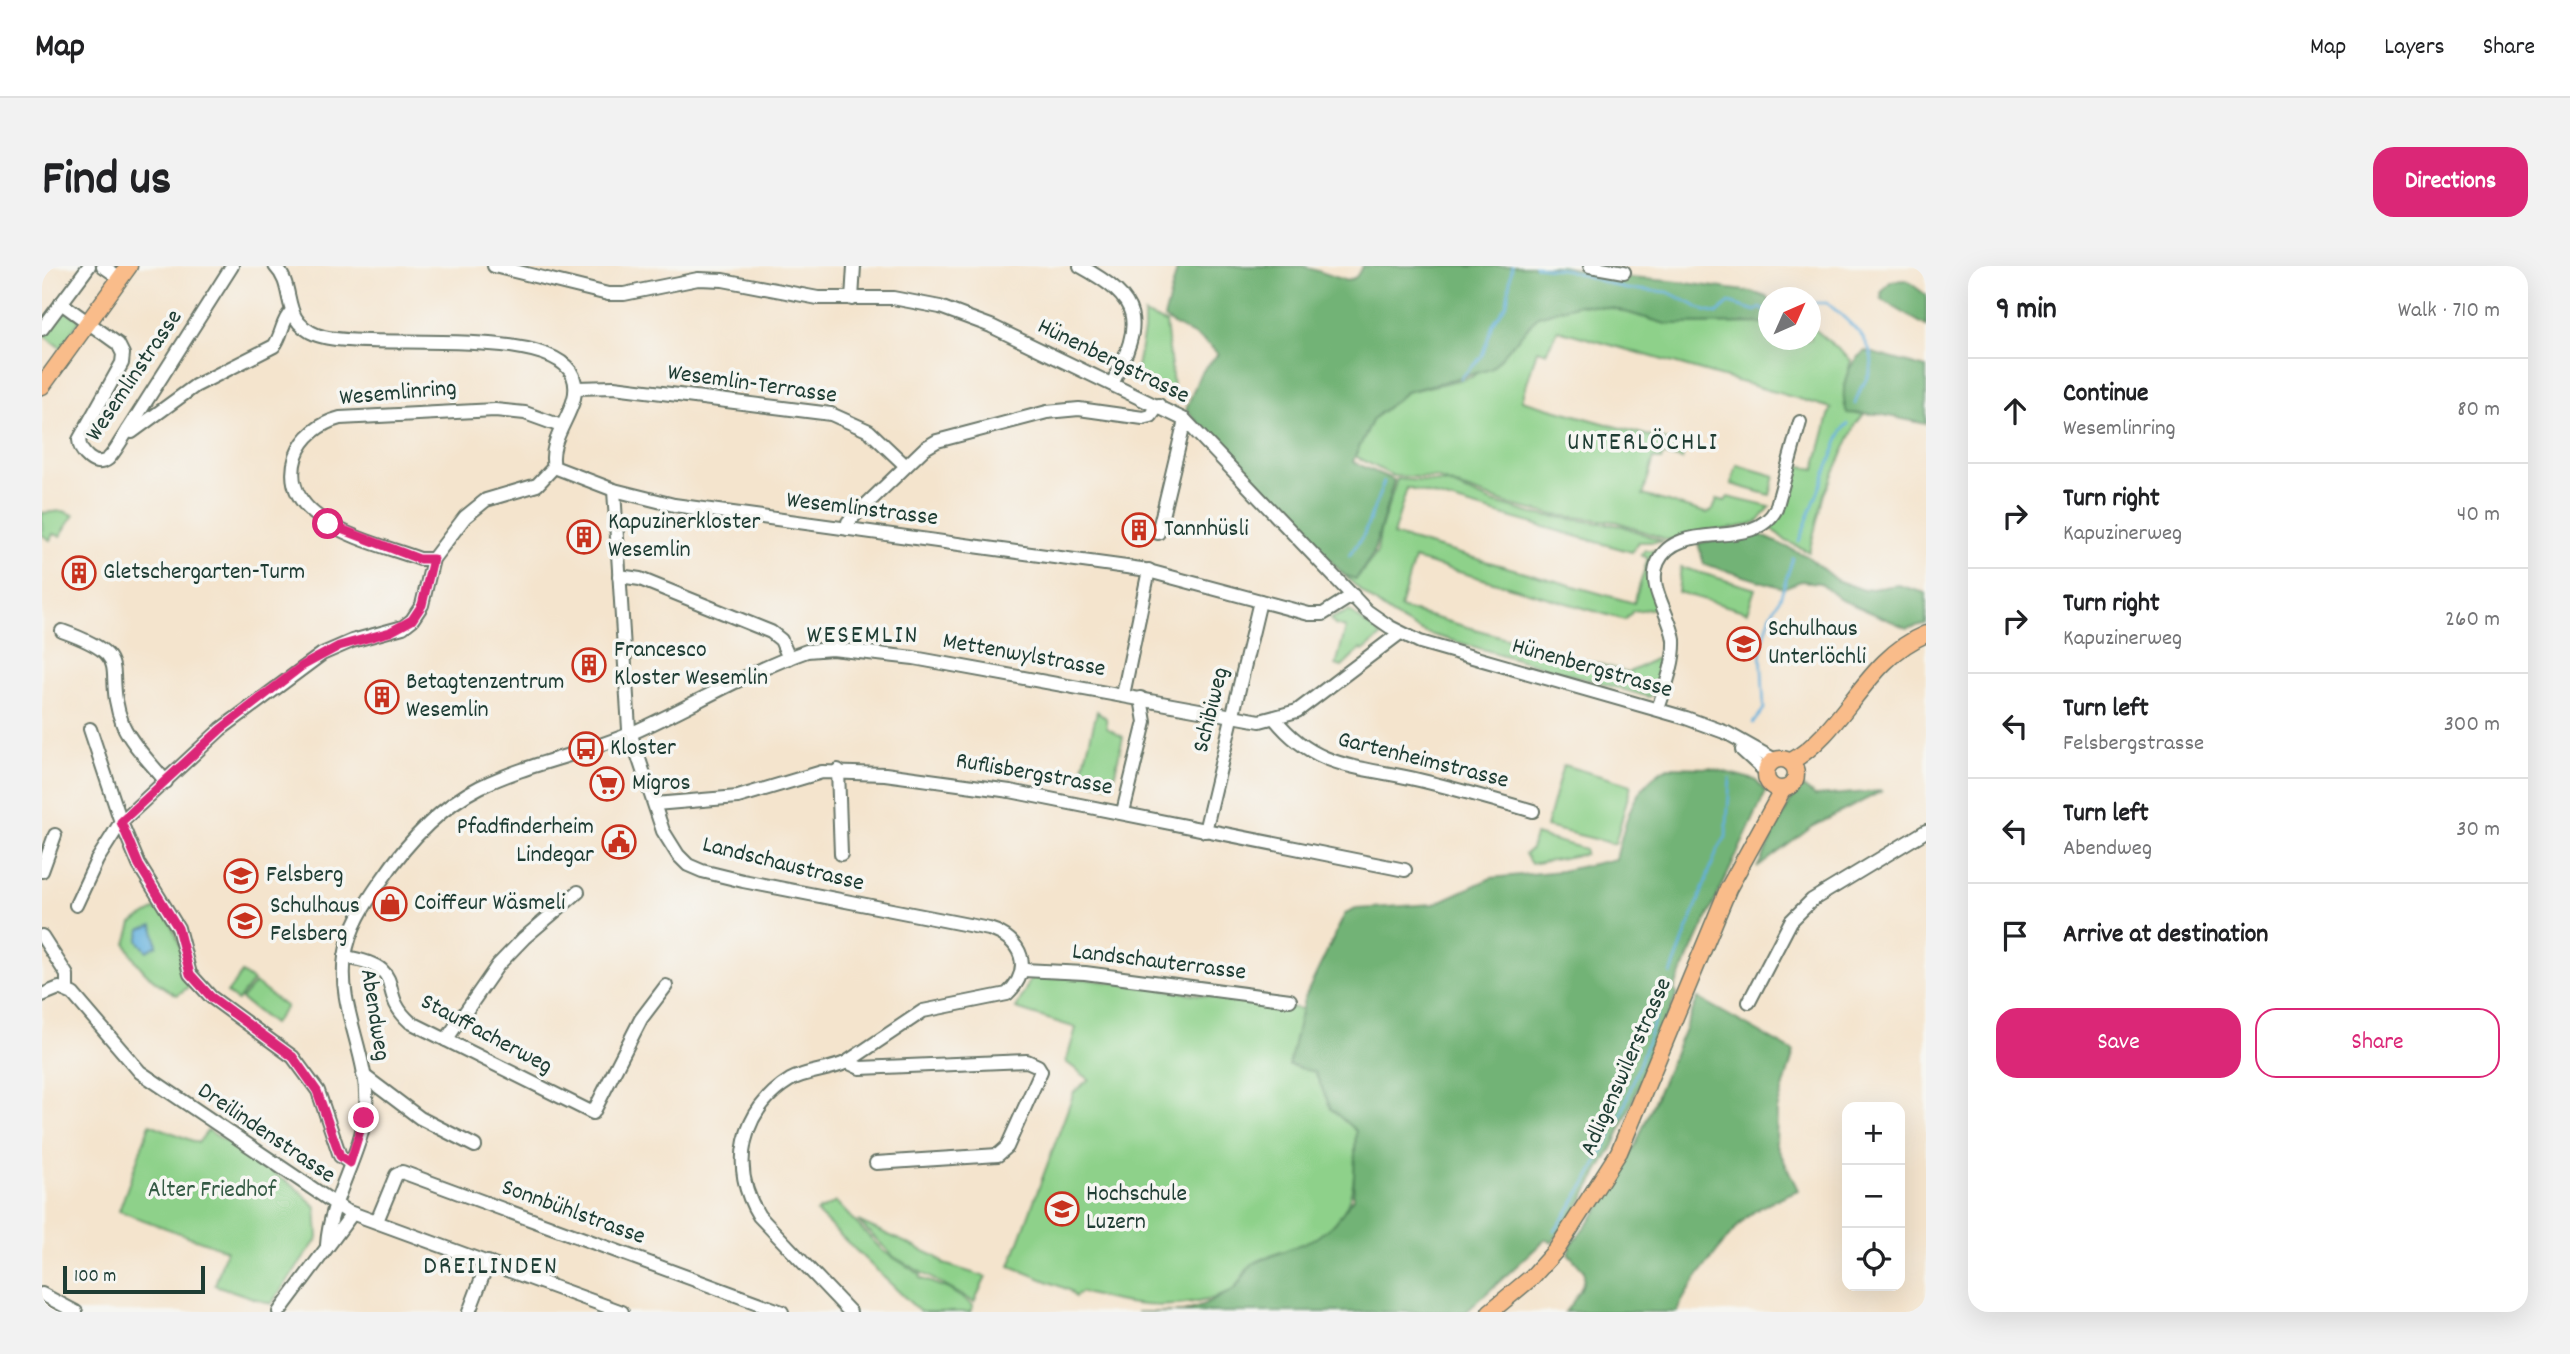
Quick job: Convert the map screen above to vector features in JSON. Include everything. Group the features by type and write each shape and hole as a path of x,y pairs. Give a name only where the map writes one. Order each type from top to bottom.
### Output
{"main road":[{"path":"42,386 124,272"},
{"path":"1778,788 1782,766 1814,754 1822,738 1880,665 1906,643 1926,634"},
{"name":"Adligenswilerstrasse","path":"1490,1312 1532,1277 1557,1249 1619,1152 1728,889 1734,866 1778,788 1793,783 1782,766"}],"street":[{"path":"42,329 89,266"},
{"path":"103,266 124,272"},
{"name":"Wesemlinstrasse","path":"87,323 118,344 123,354 122,363 80,433 79,447 90,460 107,460 232,266"},
{"path":"76,905 97,860 121,822 221,729 302,666 339,646 390,632 412,620 422,605 433,559 477,507 486,500 537,485 554,467 554,453 561,426 576,388 573,374 565,364 549,356 469,341 320,335 303,327 291,312 285,280 275,266"},
{"name":"Hünenbergstrasse","path":"494,266 608,294 624,294 698,279 723,280 791,295 852,299 893,298 940,307 999,329 1113,382 1185,420 1353,596 1377,619 1400,633 1420,642 1658,709 1710,729 1748,754 1782,766"},
{"path":"852,299 854,266"},
{"path":"1080,266 1120,292 1133,320 1129,350 1113,382"},
{"path":"1590,266 1624,272"},
{"path":"61,303 87,323"},
{"path":"128,430 132,432 195,386 274,345 281,337 285,318 291,312"},
{"name":"Wesemlin-Terrasse","path":"576,388 616,387 831,414 869,431 906,466"},
{"path":"848,529 848,522 937,440 1047,411 1079,409 1143,418 1151,416 1159,405"},
{"name":"Wesemlinring","path":"433,559 419,559 316,517 302,502 293,483 297,454 303,442 327,422 340,418 495,410 561,426"},
{"path":"1157,533 1185,420"},
{"path":"1658,709 1674,643 1656,582 1658,562 1673,544 1748,530 1770,518 1776,509 1800,422"},
{"name":"Wesemlinstrasse","path":"554,467 614,490 676,505 1149,570 1316,615 1333,609 1353,596"},
{"name":"Landschaustrasse","path":"614,490 630,734 663,831 688,865 743,881 1004,934 1020,951 1023,970"},
{"path":"1123,695 1149,570"},
{"path":"619,576 640,579 771,632 781,640 789,658"},
{"name":"Schibiweg","path":"1205,831 1230,717 1260,601"},
{"path":"62,631 94,643 109,656 125,729 166,782"},
{"name":"Mettenwylstrasse","path":"630,734 789,658 832,649 863,651 1260,721 1275,719 1307,704 1400,633"},
{"path":"1123,813 1145,722 1141,698"},
{"name":"Gartenheimstrasse","path":"1275,719 1306,749 1325,760 1358,770 1416,779 1533,811"},
{"path":"90,729 121,822 139,865 178,928 190,974 211,997 293,1057 317,1091 340,1156 350,1163"},
{"name":"Abendweg","path":"327,1245 335,1205 366,1107 363,1075 345,985 345,957 358,918 388,870 426,826 448,808 478,788 503,777 630,734"},
{"path":"838,770 841,853"},
{"name":"Ruflisbergstrasse","path":"654,804 719,801 795,779 838,770 953,781 1405,870"},
{"path":"1749,1002 1791,921 1812,900 1926,831"},
{"path":"42,871 55,835"},
{"path":"446,1040 498,965 524,938 578,892"},
{"path":"42,936 67,975 67,990 59,988 42,995"},
{"name":"Stauffacherweg","path":"345,957 379,966 386,972 402,1016 593,1113 640,1019 666,986"},
{"path":"850,1312 759,1216 748,1199 741,1176 742,1153 749,1129 772,1094 806,1073 847,1062 923,1011 1007,994 1016,985 1023,970"},
{"name":"Landschauterrasse","path":"1023,970 1085,973 1290,1000"},
{"name":"Dreilindenstrasse","path":"67,990 140,1072 335,1205 352,1214 622,1312"},
{"path":"847,1062 860,1068 1027,1061 1038,1066 1041,1071 1007,1147 999,1155 876,1163"},
{"path":"363,1075 420,1118 475,1146"},
{"name":"Sonnbühlstrasse","path":"377,1221 396,1175 402,1172 782,1312"},
{"name":"Abendweg","path":"285,1310 327,1245 340,1233 352,1214"},
{"path":"469,1312 488,1262"},
{"path":"42,1294 76,1312"},
{"path":"42,1300 53,1312"}],"green space":[{"path":"1178,266 1303,266 1347,281 1356,277 1363,266 1560,266 1615,277 1671,281 1758,294 1758,323 1666,324 1612,308 1579,304 1538,316 1491,369 1406,392 1373,419 1353,462 1394,480 1373,554 1356,579 1344,575 1186,410 1200,374 1218,354 1199,338 1164,318"},
{"path":"1906,280 1926,295 1926,326 1882,300 1881,293 1891,281"},
{"path":"1579,304 1612,308 1666,324 1758,323 1758,350 1821,350 1821,334 1851,360 1844,387 1847,413 1864,414 1856,424 1824,494 1809,552 1786,541 1770,527 1781,510 1793,464 1815,469 1831,408 1558,330 1546,352 1537,350 1522,400 1685,446 1682,460 1663,455 1661,460 1654,458 1643,495 1707,513 1713,510 1717,499 1725,501 1728,497 1770,507 1759,521 1668,540 1618,522 1555,515 1511,505 1436,478 1393,476 1355,456 1373,419 1406,392 1472,377 1538,316"},
{"path":"64,308 80,320 61,348 44,336"},
{"path":"1144,314 1166,323 1174,394 1135,377 1144,331"},
{"path":"1865,351 1926,368 1926,424 1879,414 1847,413 1844,395 1846,378 1853,363"},
{"path":"1737,465 1775,476 1770,495 1731,484"},
{"path":"1397,479 1447,483 1492,502 1533,514 1623,526 1664,542 1638,542 1632,552 1407,488 1393,535 1634,603 1648,558 1641,555 1645,550 1654,550 1650,569 1658,608 1633,611 1625,620 1414,559 1400,608 1627,672 1657,658 1666,657 1657,692 1649,697 1426,633 1403,622 1373,601 1344,575 1356,579 1377,553 1380,532"},
{"path":"63,511 74,515 60,536 53,534 50,540 42,535 42,513"},
{"path":"1756,533 1807,556 1836,580 1864,590 1898,585 1926,593 1926,624 1907,628 1839,599 1820,583 1801,581 1783,588 1704,564 1698,543"},
{"path":"1681,567 1755,589 1747,612 1678,592"},
{"path":"1349,611 1382,636 1363,651 1361,649 1342,667 1336,665 1346,628 1335,625 1330,619"},
{"path":"1097,711 1106,718 1107,728 1123,737 1112,786 1080,780"},
{"path":"1563,765 1631,785 1615,844 1546,827"},
{"path":"1668,767 1710,768 1755,780 1766,792 1674,989 1677,994 1614,1145 1580,1204 1552,1243 1546,1239 1466,1312 1184,1312 1235,1289 1252,1264 1316,1238 1335,1223 1353,1198 1356,1131 1331,1109 1315,1072 1289,1065 1304,999 1345,914 1356,909 1434,904 1491,878 1561,871 1616,859 1637,795 1655,775"},
{"path":"1803,787 1815,796 1882,791 1812,827 1757,868 1790,802"},
{"path":"1535,835 1585,849 1585,854 1531,864 1525,854 1531,849"},
{"path":"163,905 196,982 177,995 147,974 126,944 132,923"},
{"path":"242,973 253,981 237,1001 227,993"},
{"path":"1033,974 1302,1009 1290,1064 1315,1072 1331,1109 1356,1131 1354,1177 1347,1205 1340,1217 1316,1238 1252,1264 1229,1293 1192,1303 1156,1306 1119,1302 1081,1292 1075,1297 1069,1290 1010,1266 1074,1092 1089,1079 1066,1062 1076,1028 1016,1009"},
{"path":"255,983 286,1007 273,1024 241,999"},
{"path":"1698,998 1794,1052 1777,1110 1776,1144 1798,1190 1763,1206 1745,1219 1697,1278 1677,1312 1565,1312 1579,1293 1584,1277 1584,1271 1568,1253 1571,1245 1610,1194 1636,1144"},
{"name":"Alter Friedhof","path":"150,1124 198,1143 208,1130 295,1187 316,1207 318,1238 271,1304 215,1285 226,1250 119,1211"},
{"path":"836,1202 883,1251 921,1275 920,1278 948,1289 970,1303 973,1306 970,1312 920,1312 816,1212"},
{"path":"858,1221 935,1256 944,1264 986,1277 974,1302 894,1257"}],"water":[{"path":"153,925 157,945 147,951 138,941 141,929"}],"waterway":[{"path":"1461,378 1482,356 1493,324 1507,303 1512,266"},
{"path":"1535,266 1567,270 1626,289 1668,292 1705,311 1717,314 1729,303 1758,310"},
{"path":"1821,303 1827,303 1852,325 1871,353 1869,374 1855,404"},
{"path":"1799,541 1842,431 1848,424"},
{"path":"1349,556 1364,534 1384,482"},
{"path":"1753,723 1764,709 1761,650 1770,616 1780,598 1793,558"},
{"path":"1671,974 1717,851 1726,837 1730,779"},
{"path":"1621,1116 1666,988"},
{"path":"1555,1231 1587,1182 1612,1134"}],"place":[{"name":"Tannhüsli","path":"1139,530"},
{"name":"Kapuzinerkloster Wesemlin","path":"584,537"},
{"name":"Gletschergarten-Turm","path":"79,573"},
{"name":"Schulhaus Unterlöchli","path":"1744,644"},
{"name":"Francesco Kloster Wesemlin","path":"589,665"},
{"name":"Betagtenzentrum Wesemlin","path":"382,697"},
{"name":"Kloster","path":"586,749"},
{"name":"Migros","path":"607,784"},
{"name":"Pfadfinderheim Lindegar","path":"619,842"},
{"name":"Felsberg","path":"241,876"},
{"name":"Coiffeur Wäsmeli","path":"390,904"},
{"name":"Schulhaus Felsberg","path":"245,921"},
{"name":"Hochschule Luzern","path":"1062,1209"}],"district":[{"name":"UNTERLÖCHLI","path":"1643,443"},
{"name":"WESEMLIN","path":"863,636"},
{"name":"DREILINDEN","path":"491,1267"}],"route":[{"path":"328,524 419,559 433,559 431,575 418,614 403,627 339,646 302,666 221,729 121,822 139,865 178,928 190,974 211,997 293,1057 317,1091 340,1156 350,1163 364,1118"}]}
